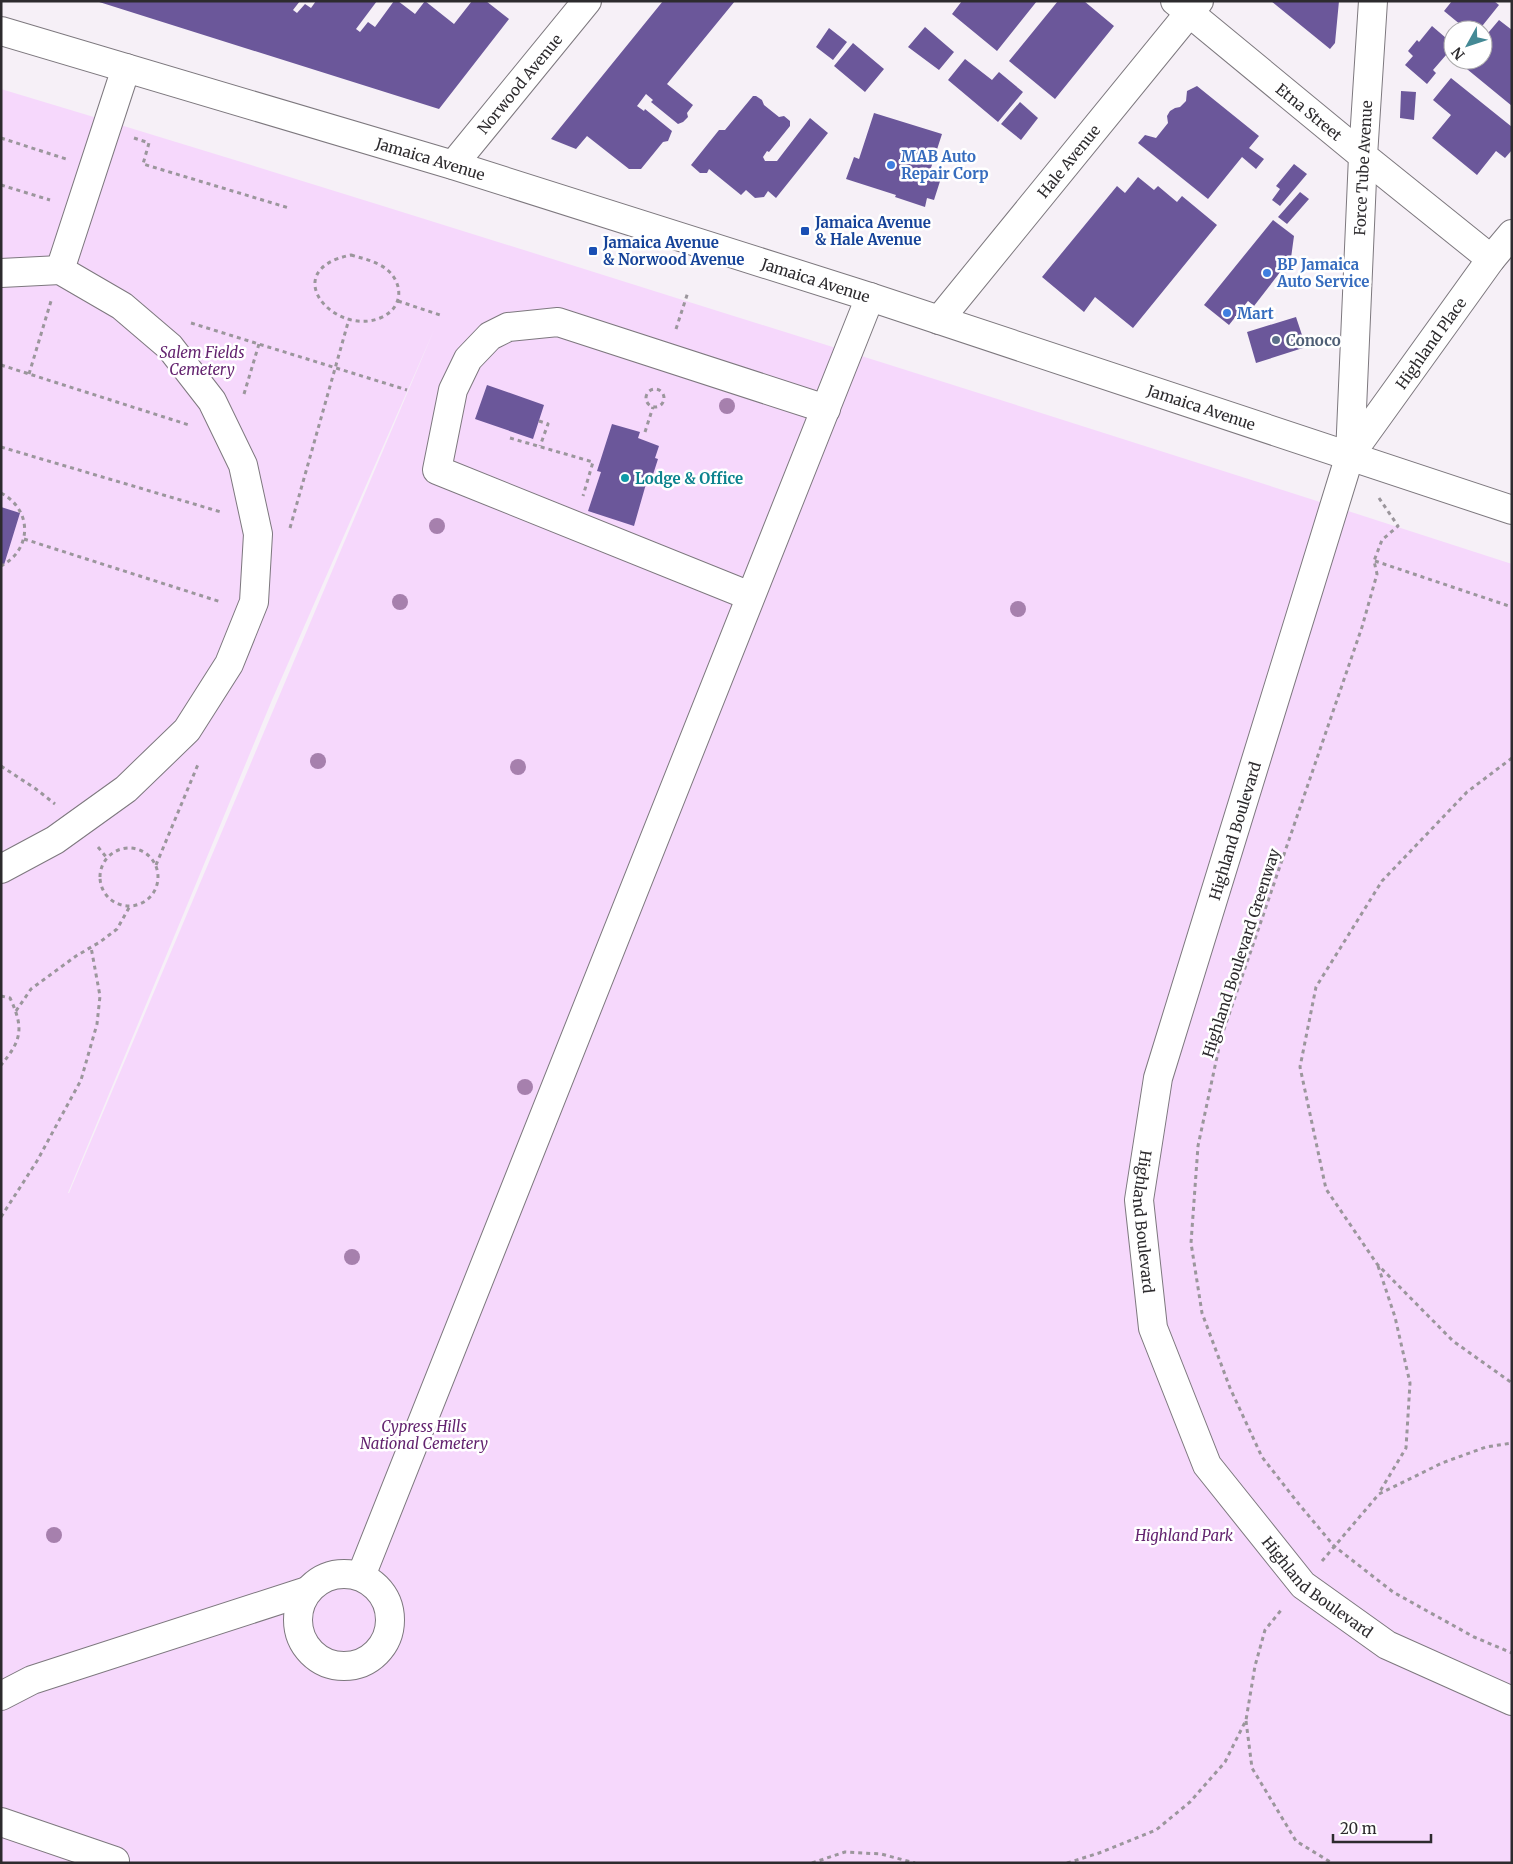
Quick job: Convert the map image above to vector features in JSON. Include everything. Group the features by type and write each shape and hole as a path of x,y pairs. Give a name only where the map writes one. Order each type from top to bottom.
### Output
{"main road":[{"name":"Norwood Avenue","path":"453,166 587,1"},
{"name":"Force Tube Avenue","path":"1350,455 1363,156 1373,1"},
{"name":"Etna Street","path":"1188,5 1363,156 1491,259"},
{"name":"Hale Avenue","path":"939,320 1188,5"},
{"name":"Jamaica Avenue","path":"1,31 453,166 870,297 1512,510"},
{"path":"60,270 126,68"},
{"name":"Highland Place","path":"1350,455 1491,259 1512,234"},
{"path":"1,273 60,270 122,306 166,344 212,401 230,438 243,465 258,534 254,602 230,664 187,730 126,789 55,840 1,869"},
{"path":"361,1576 870,297"},
{"path":"750,596 437,470 453,390 468,359 490,336 508,326 558,322 826,409"},
{"name":"Highland Boulevard","path":"1350,455 1158,1078 1139,1200 1153,1328 1207,1465 1303,1585 1387,1645 1512,1701"},
{"path":"346,1573 361,1576 375,1584 384,1596 390,1610 391,1626 386,1641 377,1653 364,1662 350,1666 334,1665 320,1659 308,1649 301,1636 298,1620 300,1605 307,1591 318,1581 332,1574 346,1573"},
{"path":"1,1696 32,1680 307,1591"},
{"path":"1,1822 115,1862"}],"path":[{"path":"105,128 150,143 143,164 289,208"},
{"path":"1,138 93,167"},
{"path":"1,185 79,209"},
{"path":"351,256 382,265 394,276 398,289 398,301 394,310 379,319 362,321 349,319 334,314 323,306 315,290 315,277 324,265 337,258 351,256"},
{"path":"29,374 60,270"},
{"path":"398,301 440,315"},
{"path":"166,344 176,319 408,390"},
{"path":"336,368 349,319"},
{"path":"1,365 230,438 259,344"},
{"path":"655,389 661,390 664,399 662,404 653,407 648,404 646,398 648,393 655,389"},
{"path":"645,432 653,407"},
{"path":"539,421 548,424 540,446"},
{"path":"510,438 593,462 575,525"},
{"path":"1,447 256,522"},
{"path":"1,493 14,501 21,512 25,525 24,538 20,550 12,559 1,566"},
{"name":"Highland Boulevard Greenway","path":"1378,496 1398,526 1382,540 1374,561 1377,574 1362,627 1221,1038 1198,1146 1191,1243 1202,1313 1230,1388 1262,1457 1298,1503 1334,1546 1393,1592 1474,1637 1512,1653"},
{"path":"24,538 250,612"},
{"path":"1374,561 1512,607"},
{"path":"1512,758 1467,792 1382,881 1316,987 1300,1067 1326,1189 1377,1264 1453,1341 1512,1383"},
{"path":"1,766 36,789 78,823"},
{"path":"16,1011 31,988 117,929 130,906 148,900 154,893 158,884 156,865 142,851 124,848 107,858 102,866 100,875 101,885 105,893 112,900 121,905 130,906"},
{"path":"1,1217 37,1161 82,1080 97,1024 100,996 91,947"},
{"path":"1,996 10,998 19,1018 19,1038 12,1052 1,1065"},
{"path":"1334,1546 1379,1494 1406,1448 1410,1383 1395,1317 1377,1264"},
{"path":"1379,1494 1442,1463 1486,1447 1512,1443"},
{"path":"1270,1623 1265,1630 1255,1666 1246,1720 1252,1768 1296,1841 1332,1863"},
{"path":"1067,1863 1099,1853 1156,1830 1190,1802 1225,1762 1246,1720"},
{"path":"812,1863 845,1852 881,1854 915,1863"}],"green space":[{"path":"1,89 336,191 775,329 1512,564 1512,1863 1,1863","holes":["434,330 69,1193 272,700"]}],"building":[{"path":"96,1 300,1 293,10 297,13 305,4 311,8 316,1 377,1 356,29 360,32 368,22 375,27 394,1 398,1 415,14 425,1 454,24 472,1 486,1 509,19 439,109"},
{"path":"663,1 735,1 667,84 693,105 687,113 688,117 678,124 651,102 653,100 646,94 637,106 644,111 645,109 672,131 668,141 663,142 641,169 629,169 587,136 576,149 551,139"},
{"path":"962,1 1037,1 997,51 952,14"},
{"path":"1058,1 1084,1 1114,26 1055,99 1009,61"},
{"path":"1271,1 1339,1 1335,43 1330,49"},
{"path":"1452,1 1494,1 1499,5 1487,20 1455,20 1444,11"},
{"path":"1499,20 1512,30 1512,106 1468,70 1493,70 1493,27"},
{"path":"1432,26 1443,35 1443,58 1433,70 1436,73 1427,84 1405,65 1413,56 1408,51 1417,40 1419,42"},
{"path":"925,27 954,52 939,70 908,47"},
{"path":"829,28 847,42 833,60 816,47"},
{"path":"853,43 884,69 865,92 834,66"},
{"path":"965,59 992,80 999,72 1023,92 998,122 948,80"},
{"path":"1451,78 1512,127 1512,150 1505,158 1496,151 1477,175 1432,138 1451,115 1433,100"},
{"path":"1197,86 1259,136 1249,148 1264,159 1256,169 1242,157 1208,199 1138,143 1145,135 1156,138 1168,123 1167,116 1170,111 1180,107 1186,101 1187,91"},
{"path":"1401,91 1416,92 1414,120 1400,118"},
{"path":"753,96 762,100 764,105 779,117 784,116 790,121 790,126 763,157 765,161 777,161 810,118 828,133 776,198 768,191 764,197 755,198 746,190 741,195 709,169 707,173 700,173 691,165 719,130 725,130"},
{"path":"1020,102 1038,118 1021,140 1001,124"},
{"name":"MAB Auto Repair Corp","path":"874,113 942,134 930,171 942,175 934,200 927,198 925,207 895,197 896,195 846,179 854,157 859,159"},
{"path":"1294,164 1307,174 1280,206 1272,200 1280,189 1276,186"},
{"path":"1138,177 1154,190 1158,186 1177,202 1182,196 1217,225 1133,328 1095,297 1084,312 1042,277 1117,186 1125,193"},
{"path":"1300,192 1309,199 1287,224 1278,217"},
{"path":"1273,220 1294,236 1291,258 1254,306 1248,301 1229,325 1204,305"},
{"name":"Conoco","path":"1296,317 1306,347 1256,363 1247,332"},
{"path":"487,385 544,405 533,439 475,419"},
{"name":"Lodge & Office","path":"612,424 640,432 638,438 659,446 655,458 658,459 650,484 646,484 634,526 588,511 601,472 597,471"},
{"path":"1,507 20,513 4,565 1,564"}],"place":[{"name":"MAB Auto Repair Corp","path":"891,165"},
{"name":"Jamaica Avenue & Hale Avenue","path":"805,231"},
{"name":"Jamaica Avenue & Norwood Avenue","path":"593,251"},
{"name":"BP Jamaica Auto Service","path":"1267,273"},
{"name":"Mart","path":"1227,313"},
{"name":"Conoco","path":"1276,340"},
{"name":"Lodge & Office","path":"625,478"}],"park label":[{"name":"Salem Fields Cemetery","path":"202,360"},
{"name":"Cypress Hills National Cemetery","path":"424,1434"},
{"name":"Highland Park","path":"1184,1535"}]}
